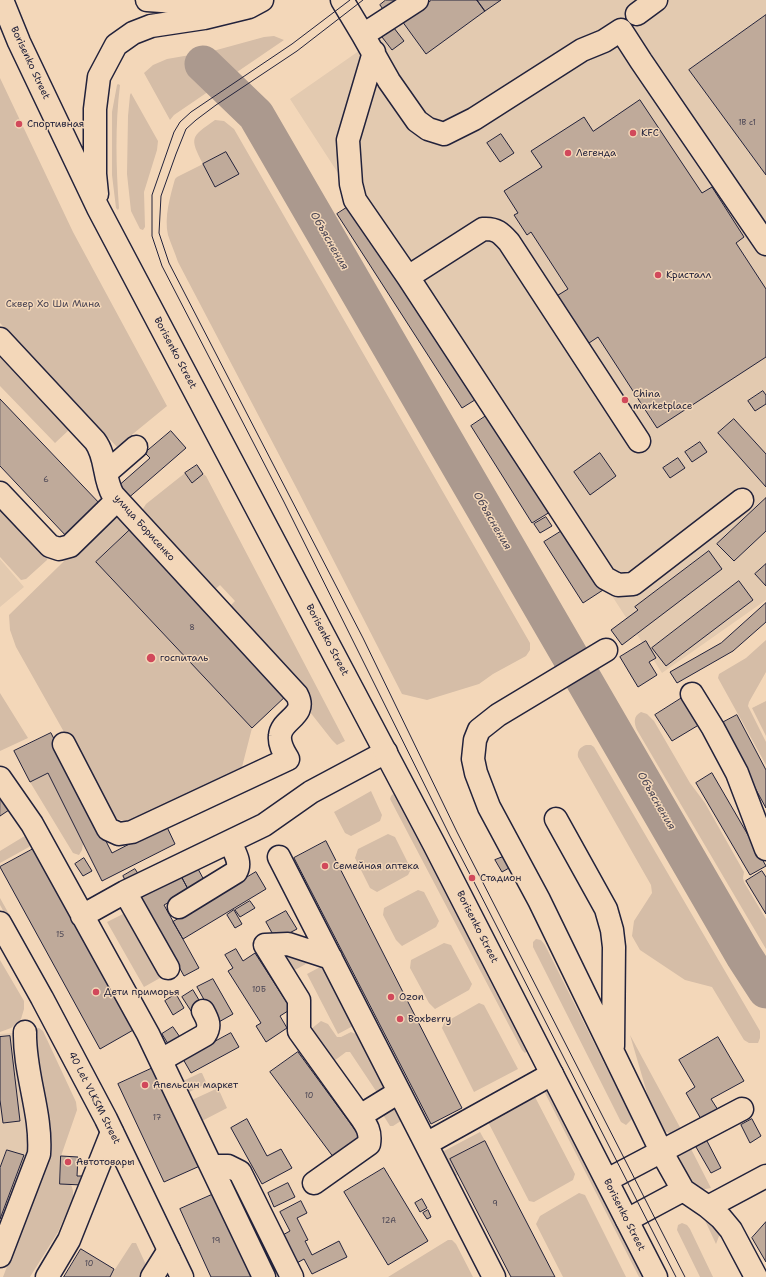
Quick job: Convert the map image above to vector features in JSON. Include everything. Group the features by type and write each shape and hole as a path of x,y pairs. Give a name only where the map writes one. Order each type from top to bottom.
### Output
{"main road":[{"name":"Borisenko Street","path":"2,0 19,42 98,208 386,752 656,1277"},
{"path":"147,0 253,2"},
{"path":"342,0 389,81 417,121 428,129 444,134 474,119 582,50 604,41 621,30 766,244"},
{"path":"417,0 368,44 348,140 351,184 355,200 408,277 605,578 618,585 633,584 742,500"},
{"path":"637,14 656,0"},
{"path":"98,208 95,174 95,109 99,77 116,45 133,33 151,26 204,18 253,2"},
{"path":"408,277 483,229 490,228 497,230 509,242 639,440"},
{"name":"улица Борисенко","path":"0,339 96,441 100,448 110,489 117,500 297,695 301,702 299,709 283,728 280,734 280,744 288,760 132,832 119,834 108,829 64,744"},
{"path":"106,473 136,447"},
{"path":"0,493 50,546 59,549 70,546 117,500"},
{"path":"606,650 498,715 479,730 474,740 476,774 494,817 539,900 662,1151 683,1190 721,1218 731,1230 756,1277"},
{"path":"692,694 714,728 737,773 766,849"},
{"path":"82,916 125,892 264,825 311,792 386,752"},
{"path":"0,778 32,824 161,1060 264,1277"},
{"path":"556,819 606,909 612,930 614,947 613,1050"},
{"path":"179,907 236,872 239,863 230,842"},
{"path":"279,857 494,1277"},
{"path":"125,892 168,968"},
{"name":"40 Let VLKSM Street","path":"0,923 42,998 112,1132 182,1277"},
{"path":"314,1183 369,1144 370,1135 367,1126 299,1031 299,1000 265,945 288,944 331,958"},
{"path":"161,1060 205,1035 208,1030 209,1022 203,1011"},
{"path":"0,1256 39,1154 40,1138 25,1048 25,1032"},
{"path":"426,1144 552,1074"},
{"path":"360,1116 400,1092"},
{"path":"607,1180 742,1109"},
{"path":"47,1277 69,1240 112,1132"},
{"path":"211,1166 228,1166 240,1172 292,1277"},
{"path":"708,1207 766,1176"},
{"path":"627,1220 683,1190"},
{"path":"152,1277 169,1250"}],"shaded area":[{"name":"China marketplace","path":"432,0 766,0 766,600 662,673 290,99"},
{"path":"0,559 24,587 0,607"},
{"path":"13,1033 29,1154 0,1231 0,1034"}],"green space":[{"path":"274,36 284,40 174,115 170,120 144,73 153,65 167,59 213,51 264,37"},
{"name":"Сквер Хо Ши Мина","path":"0,78 73,232 167,406 117,447 0,323"},
{"path":"118,84 120,85 117,131 118,210 116,208 112,175 112,112"},
{"path":"131,93 158,141 157,150 144,192 145,227 143,230 140,229 131,211 127,174 128,116"},
{"path":"215,120 224,121 234,129 530,643 530,650 526,656 493,674 479,684 427,700 402,694 178,262 168,235 167,228 167,214 171,193 177,177 203,164 194,143 195,138 201,130"},
{"path":"0,353 71,428 55,443 0,386"},
{"path":"185,473 192,483 203,474 206,476 345,741 337,745 332,740 226,610 235,601 220,585 210,594 141,512 146,504"},
{"path":"0,503 48,556 47,560 26,579 21,580 0,557"},
{"path":"118,516 123,518 132,528 96,562 252,728 242,767 228,777 127,822 112,817 16,647 10,630 9,615 108,518"},
{"path":"766,640 766,672 748,706 766,742 766,765 718,678 719,674 746,658"},
{"path":"0,693 28,738 0,751"},
{"path":"766,701 766,736 752,708"},
{"path":"641,712 647,714 654,721 690,783 705,803 744,872 744,882 766,919 766,949 637,730 635,718"},
{"path":"586,745 591,745 594,747 760,1031 758,1043 749,1043 744,1040 712,987 685,980 640,950 632,936 634,921 652,893 651,885 578,757 579,750"},
{"path":"48,773 83,843 82,850 79,855 73,853 30,782"},
{"path":"371,791 382,815 380,821 351,836 345,833 334,812"},
{"path":"393,794 397,796 529,1050 525,1053 522,1050 390,799"},
{"path":"388,834 395,837 411,869 408,875 377,892 370,888 355,858 358,849"},
{"path":"26,836 31,845 0,863 0,851"},
{"path":"418,890 424,892 439,921 436,927 402,946 396,940 383,915 384,908"},
{"path":"0,898 52,991 86,1056 85,1058 0,905"},
{"path":"123,914 160,978 144,987 107,922"},
{"path":"536,939 541,940 545,945 632,1119 626,1125 621,1122 533,947 533,942"},
{"path":"444,943 451,945 472,984 469,990 435,1009 429,1003 410,968 411,960"},
{"path":"280,951 315,959 293,971"},
{"path":"0,960 24,1001 24,1009 21,1019 11,1028 0,1032"},
{"path":"322,966 353,1026 338,1034 307,974"},
{"path":"479,1003 484,1005 518,1069 474,1092 442,1028 444,1023"},
{"path":"321,1021 328,1024 337,1037 341,1037 351,1032 356,1034 382,1084 382,1089 379,1092 376,1091 350,1052 346,1052 334,1061 309,1033 311,1029"},
{"path":"36,1028 43,1031 76,1102 77,1110 61,1156 60,1183 71,1184 73,1198 58,1232 30,1277 3,1277 49,1157 50,1136 34,1047 34,1033"},
{"path":"630,1035 682,1131 673,1134 666,1132 659,1126 652,1110"},
{"path":"202,1073 206,1084 189,1092 187,1091 183,1081"},
{"path":"218,1088 227,1108 202,1121 192,1100"},
{"path":"548,1088 646,1277 639,1277 545,1093"},
{"path":"530,1095 535,1097 575,1174 573,1180 534,1202 529,1201 488,1122"},
{"path":"394,1100 404,1119 393,1126 390,1126 380,1110"},
{"path":"480,1132 485,1141 458,1175 449,1180 440,1154"},
{"path":"689,1145 711,1188 700,1190 693,1185 679,1158 680,1152"},
{"path":"227,1178 233,1179 283,1277 275,1277"},
{"path":"579,1193 585,1195 626,1277 563,1277 536,1224 540,1216"},
{"path":"701,1212 721,1231 716,1244"},
{"path":"682,1223 687,1225 690,1229 713,1277 700,1277 677,1230 678,1225"},
{"path":"448,1240 452,1240 456,1244 473,1277 388,1277"},
{"path":"132,1243 136,1243 147,1267 143,1277 110,1277"}],"building":[{"path":"386,0 413,0 389,18 380,5"},
{"path":"432,0 477,0 485,11 426,54 402,21"},
{"path":"477,0 501,0 485,11"},
{"path":"766,15 766,175 689,70"},
{"path":"394,28 404,41 392,50 382,37"},
{"name":"Кристалл","path":"640,100 702,193 712,187 744,237 736,243 766,289 766,357 657,428 598,337 586,345 555,297 568,289 531,232 527,235 514,215 518,213 504,191 542,167 531,151 584,117 593,131"},
{"path":"501,134 514,153 500,162 487,143"},
{"path":"226,152 239,174 215,187 203,164"},
{"path":"354,203 478,398 462,408 337,214"},
{"path":"763,391 766,395 766,404 755,411 748,401"},
{"path":"0,399 102,506 68,538 0,466"},
{"path":"489,414 550,512 532,523 471,426"},
{"path":"734,419 766,454 766,487 718,433"},
{"path":"171,431 186,448 126,500 116,488 150,458 145,453"},
{"path":"700,442 707,452 692,462 685,452"},
{"path":"600,453 616,476 590,495 574,472"},
{"path":"678,458 685,468 670,478 663,468"},
{"path":"197,465 203,474 192,483 185,473"},
{"path":"766,498 766,531 734,561 717,544"},
{"path":"546,517 552,526 540,533 534,524"},
{"path":"132,528 288,694 252,728 96,562"},
{"path":"565,529 603,590 583,603 544,542"},
{"path":"709,551 722,569 622,645 611,630 638,610 635,607"},
{"path":"766,564 766,586 755,574"},
{"path":"739,581 753,600 666,666 652,648"},
{"path":"766,603 766,622 733,651 677,683 670,672 721,643"},
{"path":"646,641 656,658 649,662 657,675 638,687 620,657"},
{"path":"685,696 702,723 672,741 655,715"},
{"path":"737,715 766,770 766,808 720,724"},
{"path":"51,733 112,853 166,825 175,844 102,881 48,773 30,782 14,751"},
{"path":"712,773 766,866 750,875 696,783"},
{"path":"0,797 9,810 0,816"},
{"path":"326,841 462,1108 431,1124 294,858"},
{"path":"35,848 135,1029 100,1049 0,867"},
{"path":"503,857 509,868 502,872 495,860"},
{"path":"84,858 92,871 83,876 75,864"},
{"path":"197,867 205,882 189,891 181,876"},
{"path":"135,869 141,878 128,886 123,876"},
{"path":"762,871 766,877 766,914 746,881"},
{"path":"256,872 266,889 183,939 173,922"},
{"path":"181,876 189,891 164,905 199,968 184,976 141,898"},
{"path":"250,901 255,908 240,917 235,910"},
{"path":"234,910 242,924 235,928 227,915"},
{"path":"286,911 297,929 276,940 266,922"},
{"path":"236,949 243,961 255,953 291,1009 280,1016 287,1028 266,1042 256,1026 261,1023 228,971 233,968 225,955"},
{"path":"213,979 233,1014 217,1023 197,987"},
{"path":"193,990 202,1005 191,1011 182,997"},
{"path":"176,994 184,1008 173,1015 165,1001"},
{"path":"173,1027 182,1040 170,1047 162,1034"},
{"path":"231,1033 239,1047 191,1073 183,1059"},
{"path":"10,1036 20,1121 3,1123 0,1100 0,1037"},
{"path":"718,1037 744,1081 711,1099 718,1110 701,1119 686,1093 695,1087 679,1060"},
{"path":"298,1052 361,1138 334,1158 270,1072"},
{"path":"155,1067 202,1165 164,1182 118,1084"},
{"path":"247,1119 267,1156 281,1149 292,1168 262,1184 231,1128"},
{"path":"752,1119 761,1136 750,1143 741,1125"},
{"path":"485,1141 555,1277 511,1277 450,1159"},
{"path":"707,1141 721,1168 711,1173 696,1147"},
{"path":"7,1150 24,1155 0,1219 0,1168"},
{"path":"61,1156 78,1157 77,1176 82,1176 82,1185 60,1184"},
{"path":"384,1168 428,1241 388,1265 344,1192"},
{"path":"288,1183 295,1197 274,1207 268,1193"},
{"path":"216,1193 255,1277 211,1277 180,1209"},
{"path":"422,1199 427,1208 420,1212 415,1203"},
{"path":"301,1201 307,1213 297,1218 308,1240 305,1241 312,1255 339,1241 347,1257 312,1274 304,1259 295,1264 281,1236 290,1231 280,1212"},
{"path":"428,1210 431,1217 427,1219 423,1213"},
{"path":"766,1222 766,1262 752,1238"},
{"path":"81,1249 114,1269 110,1277 64,1277"}],"waterway":[{"name":"Объяснения","path":"203,64 256,115 744,956 766,990"}],"tram line":[{"path":"350,0 292,44 191,112 180,122 174,132 152,195 152,236 162,266 284,502 450,836 676,1277"},
{"path":"363,0 297,51 216,105 186,129 161,196 159,233 169,263 363,638 457,832 685,1277"}],"place":[{"name":"Спортивная","path":"19,124"},
{"name":"KFC","path":"633,133"},
{"name":"Легенда","path":"568,153"},
{"name":"Кристалл","path":"658,275"},
{"name":"China marketplace","path":"625,400"},
{"name":"госпиталь","path":"151,658"},
{"name":"Семейная аптека","path":"325,866"},
{"name":"Стадион","path":"472,878"},
{"name":"Дети приморья","path":"96,992"},
{"name":"Ozon","path":"391,997"},
{"name":"Boxberry","path":"400,1019"},
{"name":"Апельсин маркет","path":"145,1085"},
{"name":"Автотовары","path":"68,1162"}]}
